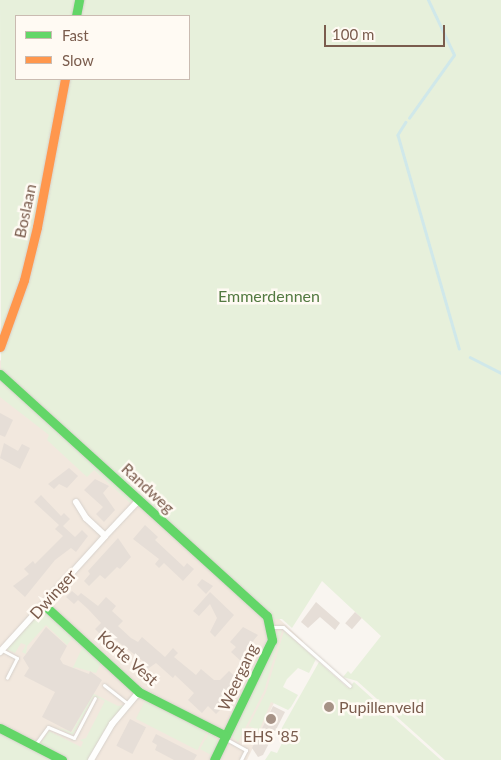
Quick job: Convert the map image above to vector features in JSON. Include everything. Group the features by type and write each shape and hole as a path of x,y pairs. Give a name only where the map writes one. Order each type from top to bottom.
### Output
{"street":[{"path":"76,15 79,0"},
{"name":"Boslaan","path":"0,346 24,280 38,227 65,80"},
{"name":"Randweg","path":"0,374 264,612 271,626"},
{"name":"Dwinger","path":"1,651 139,500"},
{"path":"76,502 86,518 105,536"},
{"name":"Korte Vest","path":"44,605 140,692 226,738"},
{"name":"Weergang","path":"214,760 272,640 271,626"},
{"path":"92,760 102,738 140,692"},
{"path":"0,728 62,760"}],"lane":[{"path":"271,626 283,627 350,686"},
{"path":"1,651 17,658 7,678"},
{"path":"104,684 129,704"},
{"path":"34,746 42,730 48,727 74,738 96,698"},
{"path":"226,738 246,750 241,760"}],"shaded area":[{"path":"0,360 303,641 247,760 0,760"}],"green space":[{"name":"Emmerdennen","path":"0,0 501,0 501,760 445,760 357,681 343,677 348,671 351,674 381,636 322,581 292,628 282,619 273,619 1,370"},
{"path":"0,378 134,498 130,503 94,470 87,477 47,440 49,435 0,397"},
{"path":"47,612 102,661 96,673 75,667 68,681 118,706 125,705 104,731 88,760 68,760 39,745 49,731 81,747 83,742 80,740 86,738 105,701 94,696 73,735 56,727 72,732 88,700 65,685 82,648 72,639 67,645 46,625 27,646 26,654 22,652 26,645 21,643 15,653 6,649 38,614"},
{"path":"282,630 264,691 238,742 231,735 277,632"},
{"path":"284,631 316,659 309,673 298,668 287,679 283,687 298,695 291,707 288,710 271,702 259,731 249,726 240,743 266,692"},
{"path":"319,662 348,688 354,682 441,760 265,760 271,751 277,753 283,741 279,733"},
{"path":"145,701 206,732 197,750 136,719"},
{"path":"0,731 55,760 0,760"},
{"path":"210,731 218,742 213,756 200,749"}],"building":[{"path":"0,413 13,420 5,437 0,435"},
{"path":"4,443 18,451 22,444 30,448 20,469 0,458"},
{"path":"69,468 78,476 67,488 59,484 54,489 48,484"},
{"path":"95,479 109,486 103,493 115,510 104,522 96,514 103,507 84,490"},
{"path":"41,495 61,516 64,513 70,519 63,526 75,537 82,530 88,536 76,552 71,548 55,560 25,597 13,586 29,574 24,569 33,561 35,564 63,536 55,529 59,525 34,502"},
{"path":"145,525 158,537 155,540 184,567 187,563 194,569 183,581 164,563 159,568 155,564 159,559 133,539"},
{"path":"118,538 131,557 120,569 117,567 105,579 100,575 89,586 84,581 90,574 88,571"},
{"path":"202,579 213,586 206,594 197,585"},
{"path":"72,591 78,596 81,593 98,606 106,597 116,606 112,611 123,621 118,626 131,638 138,642 142,637 165,657 173,648 178,653 174,657 196,675 201,669 214,680 220,680 229,671 238,679 221,697 227,703 216,714 208,706 202,713 188,700 194,693 175,675 173,678 156,663 142,673 136,667 143,661 104,631 101,635 95,629 101,623 78,600 74,604 66,597"},
{"path":"210,592 234,615 215,637 210,632 217,618 210,604 199,616 193,611"},
{"path":"316,602 340,623 335,630 320,617 308,628 301,622"},
{"path":"355,612 362,618 352,629 345,623"},
{"path":"46,627 67,646 60,659 63,664 89,674 90,671 102,680 71,732 42,717 55,692 24,676 29,668 23,658"},
{"path":"243,627 258,635 243,653 248,658 243,663 231,652 236,647 230,642"},
{"path":"273,706 285,712 263,755 258,757 252,748"},
{"path":"130,719 146,727 132,754 116,746"},
{"path":"156,734 197,755 194,760 174,760 155,750 157,745 152,742"}],"waterway":[{"path":"409,118 454,55 428,0"},
{"path":"406,122 398,135 459,348"},
{"path":"470,357 501,373"}],"traffic: fast":[{"path":"76,15 79,0"},
{"path":"0,374 267,616 272,640 214,760"},
{"path":"44,605 139,692 226,736"},
{"path":"0,728 62,760"}],"traffic: slow":[{"path":"0,347 24,280 37,227 65,80"}],"place":[{"name":"Pupillenveld","path":"329,707"},
{"name":"EHS '85","path":"271,719"}]}
